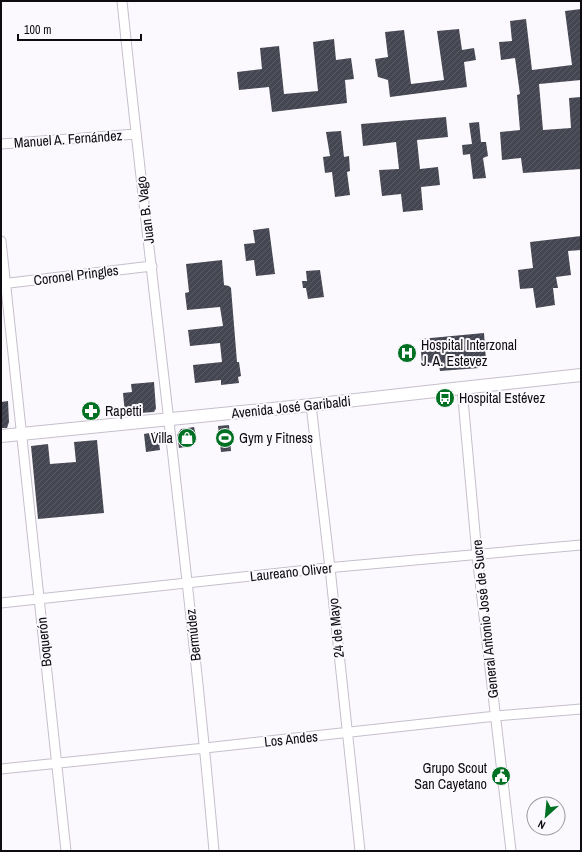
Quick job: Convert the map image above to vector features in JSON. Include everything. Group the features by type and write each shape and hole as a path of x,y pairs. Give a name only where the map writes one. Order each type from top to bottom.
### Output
{"main road":[{"name":"Avenida José Garibaldi","path":"1,436 170,420 581,375"}],"street":[{"name":"Juan B. Vago","path":"122,1 136,134 170,420"},
{"name":"Manuel A. Fernández","path":"1,144 136,134"},
{"name":"Boquerón","path":"1,241 3,283 22,434 66,851"},
{"name":"Coronel Pringles","path":"3,283 152,266"},
{"name":"General Antonio José de Sucre","path":"462,388 477,555 511,851"},
{"name":"24 de Mayo","path":"311,405 360,851"},
{"name":"Bermúdez","path":"170,420 205,748 214,851"},
{"name":"Laureano Oliver","path":"1,603 330,568 581,545"},
{"name":"Los Andes","path":"1,769 496,716 581,709"}],"building":[{"path":"581,9 581,80 539,84 543,130 571,128 569,98 581,97 581,169 523,173 521,158 502,160 500,132 520,130 517,95 520,94 515,58 501,60 499,42 512,41 510,21 526,19 532,70 572,65 565,11"},
{"path":"459,29 462,50 474,48 476,60 464,62 467,87 390,97 388,80 378,77 375,59 388,57 385,32 404,30 411,84 444,80 437,31"},
{"path":"334,39 336,60 351,58 354,79 345,80 347,103 272,112 269,87 239,90 237,72 262,69 260,48 279,46 284,94 318,91 313,42"},
{"path":"446,117 448,137 417,140 420,169 438,167 440,185 421,187 423,210 403,212 401,194 382,196 379,170 399,169 396,142 363,146 361,124"},
{"path":"479,122 481,142 486,142 488,156 483,158 486,178 473,179 470,154 463,155 462,145 472,144 469,123"},
{"path":"341,131 344,157 349,156 350,171 347,172 350,195 335,197 332,172 325,173 323,157 330,156 326,132"},
{"path":"269,228 275,274 256,276 254,260 246,261 244,244 255,243 253,230"},
{"path":"581,236 581,250 568,251 571,275 556,277 558,288 553,288 555,305 536,308 533,288 520,289 518,270 533,268 530,242"},
{"path":"222,260 224,285 231,288 237,362 239,362 241,376 238,377 239,383 221,385 221,380 195,383 193,365 222,362 220,343 190,346 188,330 223,326 220,307 187,310 185,293 189,292 186,264"},
{"path":"320,270 324,297 308,299 306,288 303,288 302,281 307,281 306,271"},
{"path":"484,333 486,360 479,361 479,368 440,371 439,365 432,366 432,363 422,364 420,339"},
{"path":"154,382 156,409 154,412 125,414 123,393 132,392 131,384"},
{"path":"8,401 9,422 7,428 1,428 1,402"},
{"name":"Rapetti","path":"97,405 99,417 85,418 84,407"},
{"name":"Gym y Fitness","path":"229,425 231,451 221,452 218,426"},
{"name":"Villa","path":"194,427 197,440 190,441 191,446 179,448 177,435 181,429"},
{"path":"155,432 158,435 160,450 146,452 144,434"},
{"path":"97,440 104,513 38,519 31,446 48,444 50,464 76,462 74,442"}],"place":[{"name":"Hospital Interzonal J. A. Estevez","path":"407,353"},
{"name":"Hospital Estévez","path":"445,398"},
{"name":"Rapetti","path":"91,411"},
{"name":"Villa","path":"187,438"},
{"name":"Gym y Fitness","path":"225,438"},
{"name":"Grupo Scout San Cayetano","path":"501,776"}]}
